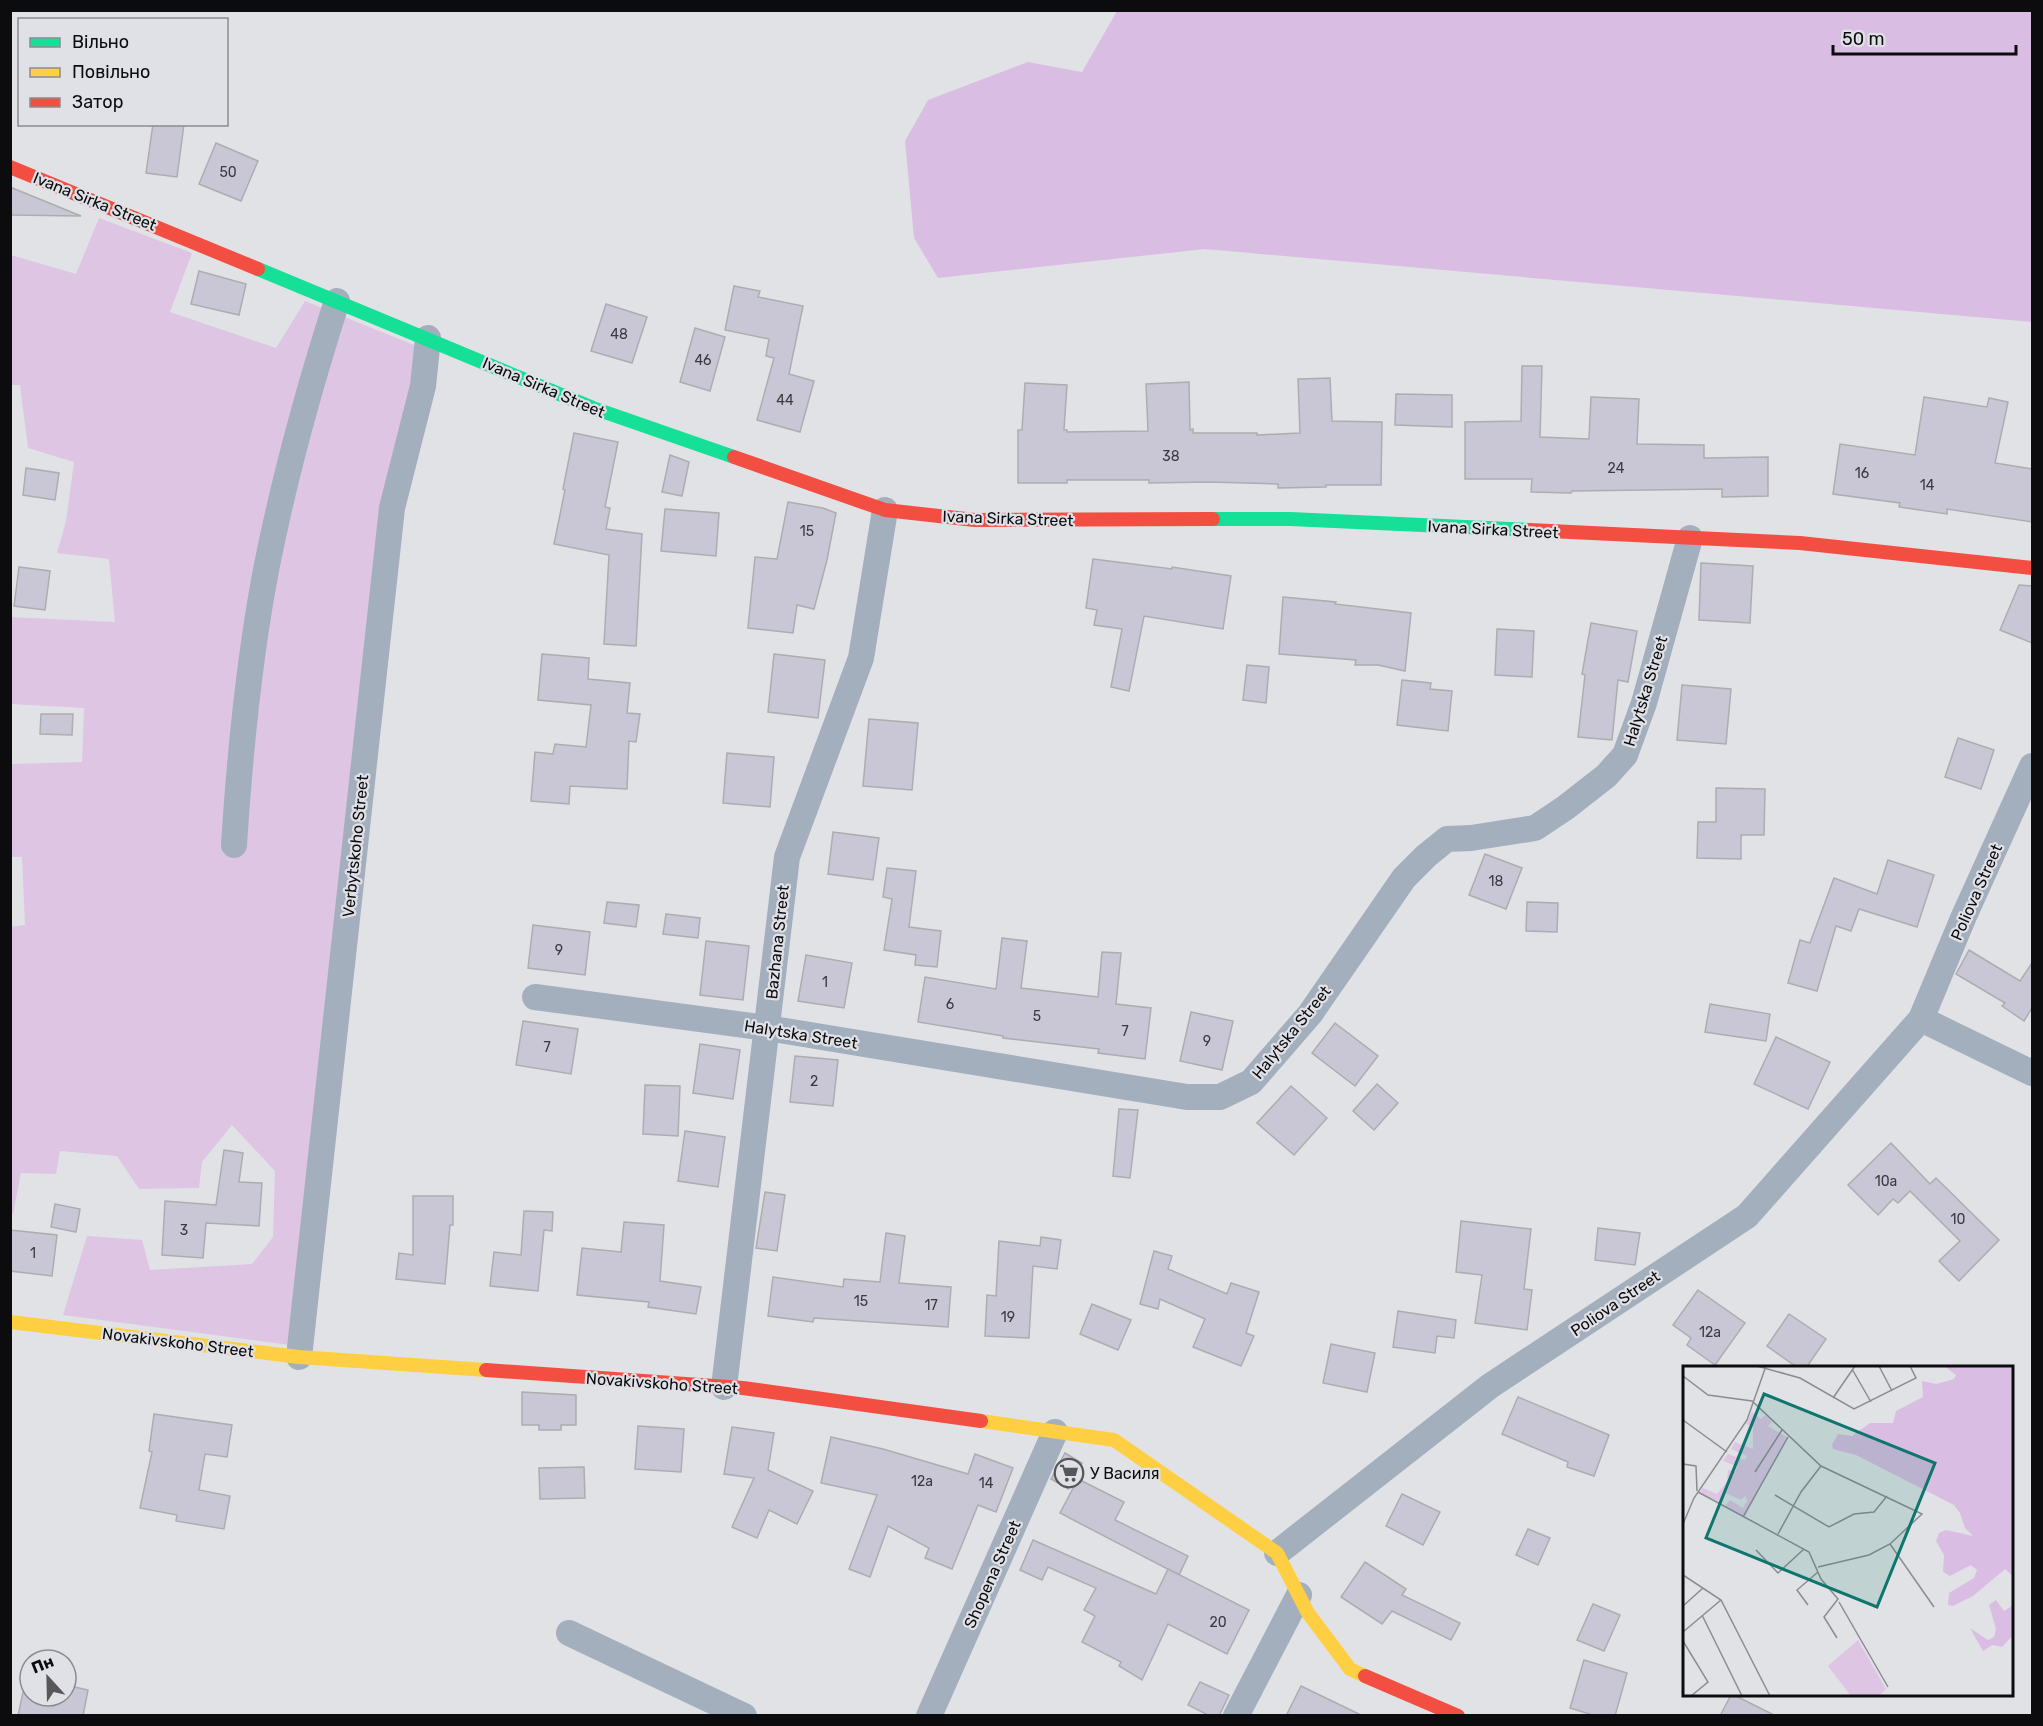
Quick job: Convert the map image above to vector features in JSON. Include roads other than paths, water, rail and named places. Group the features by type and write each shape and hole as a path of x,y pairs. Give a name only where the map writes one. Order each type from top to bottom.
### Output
{"street":[{"name":"Ivana Sirka Street","path":"10,167 593,408 885,510 975,520 1290,519 1800,543 2032,568"},
{"path":"234,845 246,705 267,566 299,428 337,301"},
{"name":"Verbytskoho Street","path":"299,1357 392,508 423,386 428,338"},
{"name":"Bazhana Street","path":"724,1387 787,857 861,658 885,510"},
{"name":"Halytska Street","path":"535,997 767,1028 1187,1096 1220,1097 1251,1082 1310,1014 1404,878 1426,856 1447,839 1472,838 1535,828 1606,776 1625,755 1644,703 1690,538"},
{"name":"Poliova Street","path":"1277,1553 1490,1386 1746,1216 1921,1019 1964,916 2032,766"},
{"path":"1921,1019 2032,1072"},
{"name":"Novakivskoho Street","path":"10,1322 299,1357 754,1390 1114,1440 1277,1553"},
{"name":"Shopena Street","path":"929,1716 1054,1432"},
{"path":"1277,1553 1308,1613 1350,1669 1458,1716"},
{"path":"1236,1716 1299,1594"},
{"path":"569,1633 744,1716"}],"place":[{"name":"У Василя","path":"1069,1473"}]}
